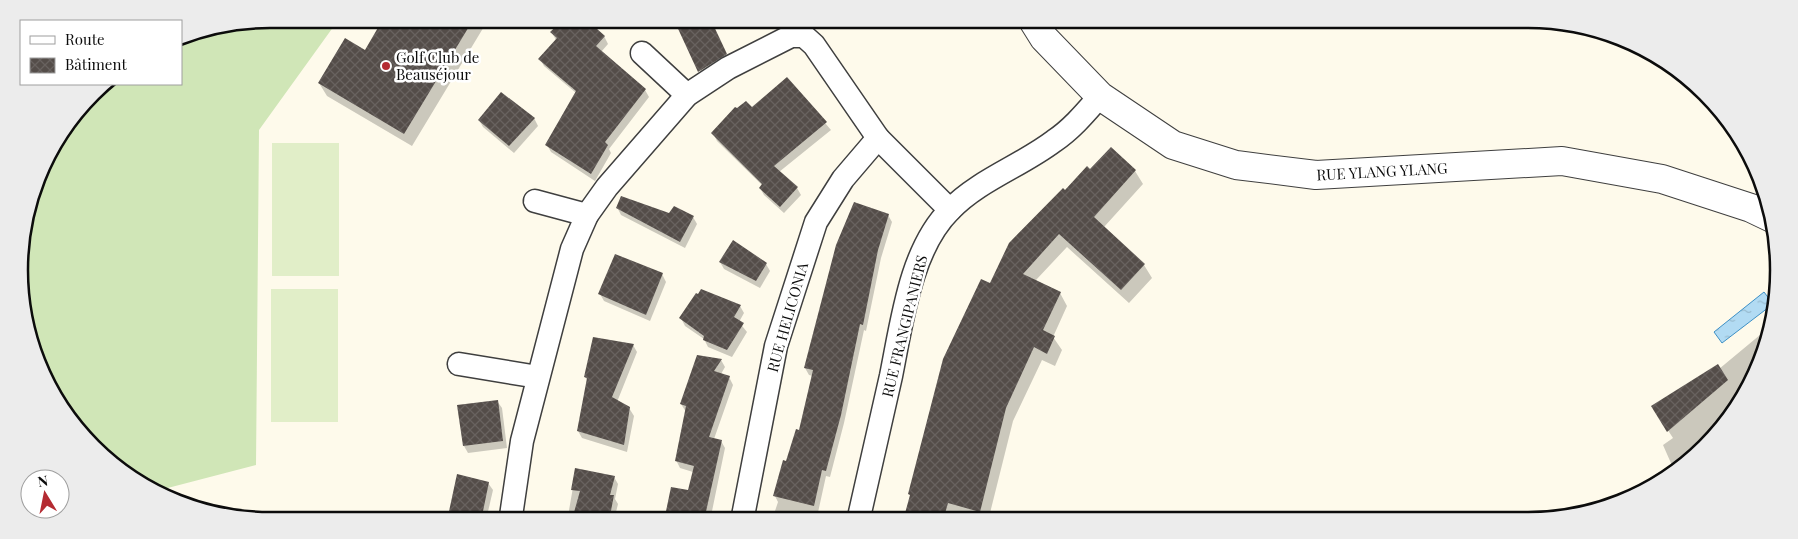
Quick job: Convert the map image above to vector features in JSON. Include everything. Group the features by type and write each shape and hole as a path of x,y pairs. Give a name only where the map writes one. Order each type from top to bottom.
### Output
{"street":[{"path":"512,512 522,441 572,249 587,215 607,187 687,94 728,68 791,36 802,28 878,138 950,210"},
{"name":"RUE YLANG YLANG","path":"1038,28 1044,38 1100,96 1173,145 1236,165 1316,175 1562,162 1662,179 1751,208 1764,214"},
{"path":"642,52 687,94"},
{"name":"RUE FRANGIPANIERS","path":"861,512 908,297 924,247 934,228 950,210 968,195 1054,142 1074,125 1100,96"},
{"name":"RUE HELICONIA","path":"744,512 776,346 816,222 843,178 878,138"},
{"path":"535,200 587,215"},
{"path":"459,364 538,377"}],"green space":[{"path":"254,28 333,28 259,130 256,465 166,489 135,471 98,441 68,404 52,377 40,347 32,317 28,285 28,254 32,222 40,192 60,148 98,98 114,85 182,85 182,44 222,32"},
{"path":"272,143 339,143 339,276 272,276"},
{"path":"271,289 338,289 338,422 271,422"}],"water":[{"path":"1764,292 1768,298 1767,309 1722,343 1714,332"}],"building":[{"name":"Golf Club de Beauséjour","path":"378,28 468,28 404,134 318,83 345,38 365,50"},
{"path":"554,28 596,28 605,36 596,46 646,89 605,142 608,145 591,174 545,145 576,91 538,59 557,38 550,32"},
{"path":"678,28 715,28 727,54 698,72"},
{"path":"787,77 827,122 774,166 798,187 780,207 759,188 762,184 711,133 735,107 737,108 746,101 752,107"},
{"path":"501,92 535,118 509,146 478,120"},
{"path":"1111,147 1136,170 1094,217 1145,264 1121,290 1059,234 1023,274 1061,292 1043,330 1055,336 1047,354 1034,347 1006,408 980,512 948,503 945,512 905,512 910,495 908,494 943,359 981,279 990,283 1009,243 1063,188 1065,190 1087,166 1090,169"},
{"path":"621,196 669,213 674,206 694,216 680,242 616,208"},
{"path":"854,202 889,214 878,250 863,325 860,324 841,415 826,471 822,470 814,506 773,496 783,460 786,461 796,429 799,430 813,370 804,368 836,245"},
{"path":"733,240 767,263 756,281 719,262"},
{"path":"615,254 663,273 646,315 598,294"},
{"path":"701,289 741,305 734,317 744,323 727,350 703,340 704,336 679,318 696,293 698,294"},
{"path":"593,337 634,344 612,397 630,407 624,445 577,431 587,378 584,377"},
{"path":"697,355 722,359 714,371 730,376 709,437 722,440 706,512 666,512 671,487 688,490 694,466 675,461 686,406 680,404"},
{"path":"1718,364 1728,380 1667,432 1651,406"},
{"path":"498,400 503,441 463,446 457,405"},
{"path":"575,468 615,476 610,495 614,495 611,512 574,512 580,491 571,490"},
{"path":"457,474 489,482 483,512 449,512"}],"place":[{"name":"Golf Club de Beauséjour","path":"386,66"}]}
